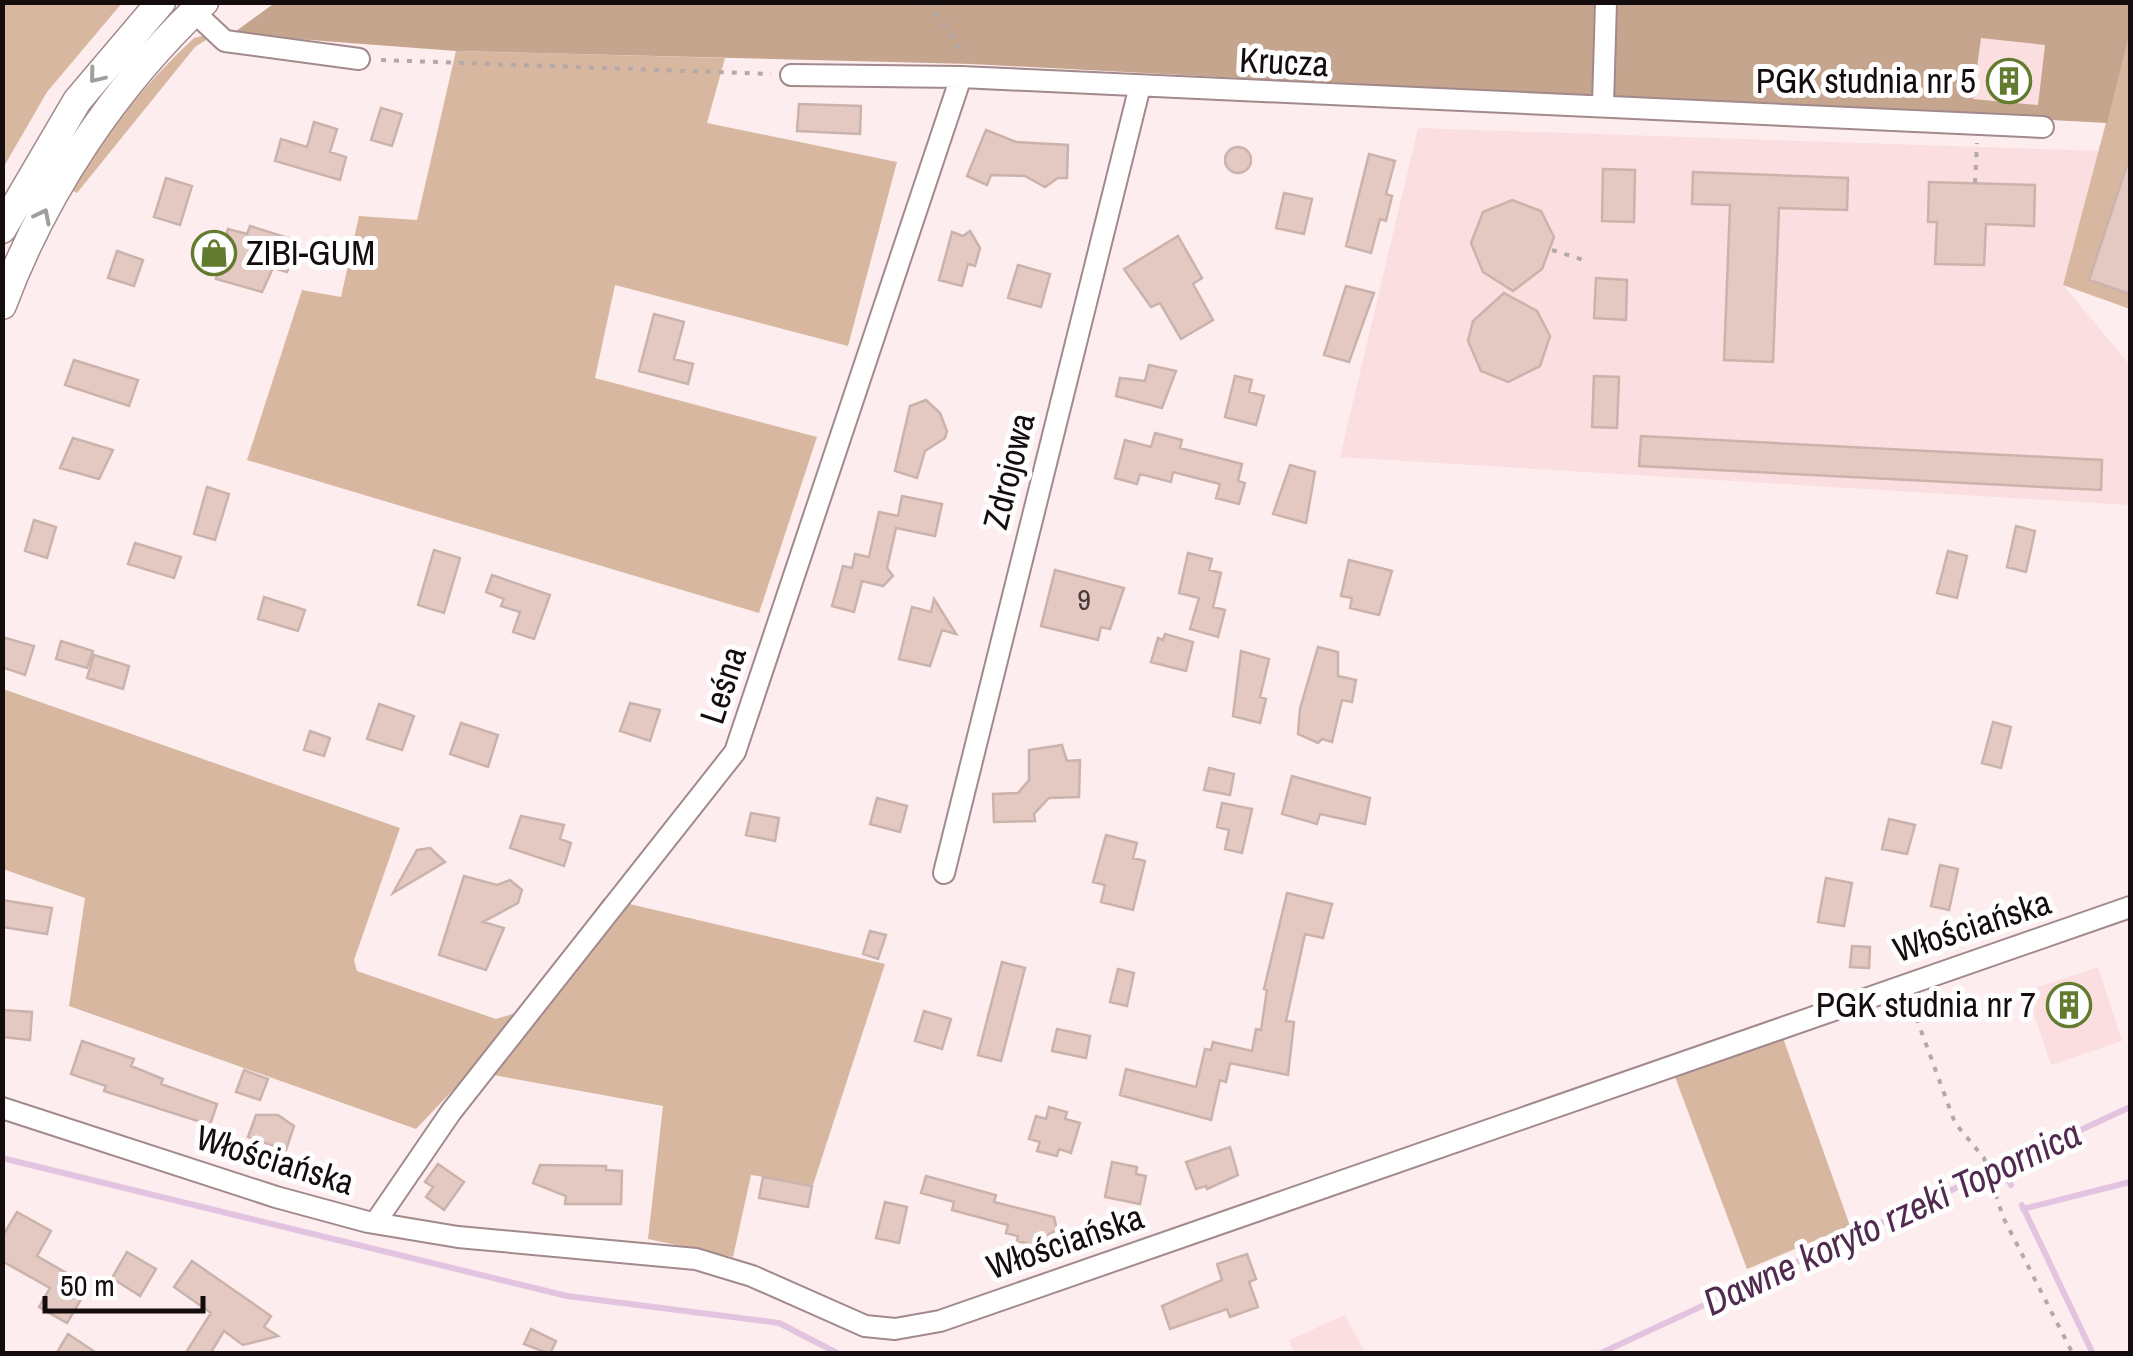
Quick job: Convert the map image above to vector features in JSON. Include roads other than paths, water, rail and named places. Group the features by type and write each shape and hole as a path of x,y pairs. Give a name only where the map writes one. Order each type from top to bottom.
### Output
{"main road":[{"path":"2,230 76,101 161,2"},
{"path":"2,304 38,224 79,152 126,86 199,7"}],"street":[{"path":"1603,104 1606,2"},
{"path":"199,7 224,41 359,59"},
{"name":"Krucza","path":"790,75 966,71 1140,86 1603,104 2043,127"},
{"name":"Leśna","path":"376,1223 451,1112 735,752 966,71"},
{"name":"Zdrojowa","path":"944,873 1140,86"},
{"name":"Włościańska","path":"2,1108 276,1197 376,1223 535,1246 696,1259 752,1276 836,1316 865,1326 895,1328 958,1314 1904,983 2130,908"}],"waterway":[{"name":"Dawne koryto rzeki Topornica","path":"1599,1354 2130,1107"},
{"name":"Dawne koryto rzeki Topornica","path":"2,1158 567,1296 779,1323 839,1354"},
{"path":"2001,1166 2011,1185"},
{"path":"2023,1209 2130,1182"},
{"path":"2022,1205 2093,1354"}],"place":[{"name":"PGK studnia nr 5","path":"2009,81"},
{"name":"ZIBI-GUM","path":"214,253"},
{"name":"PGK studnia nr 7","path":"2069,1005"}]}
